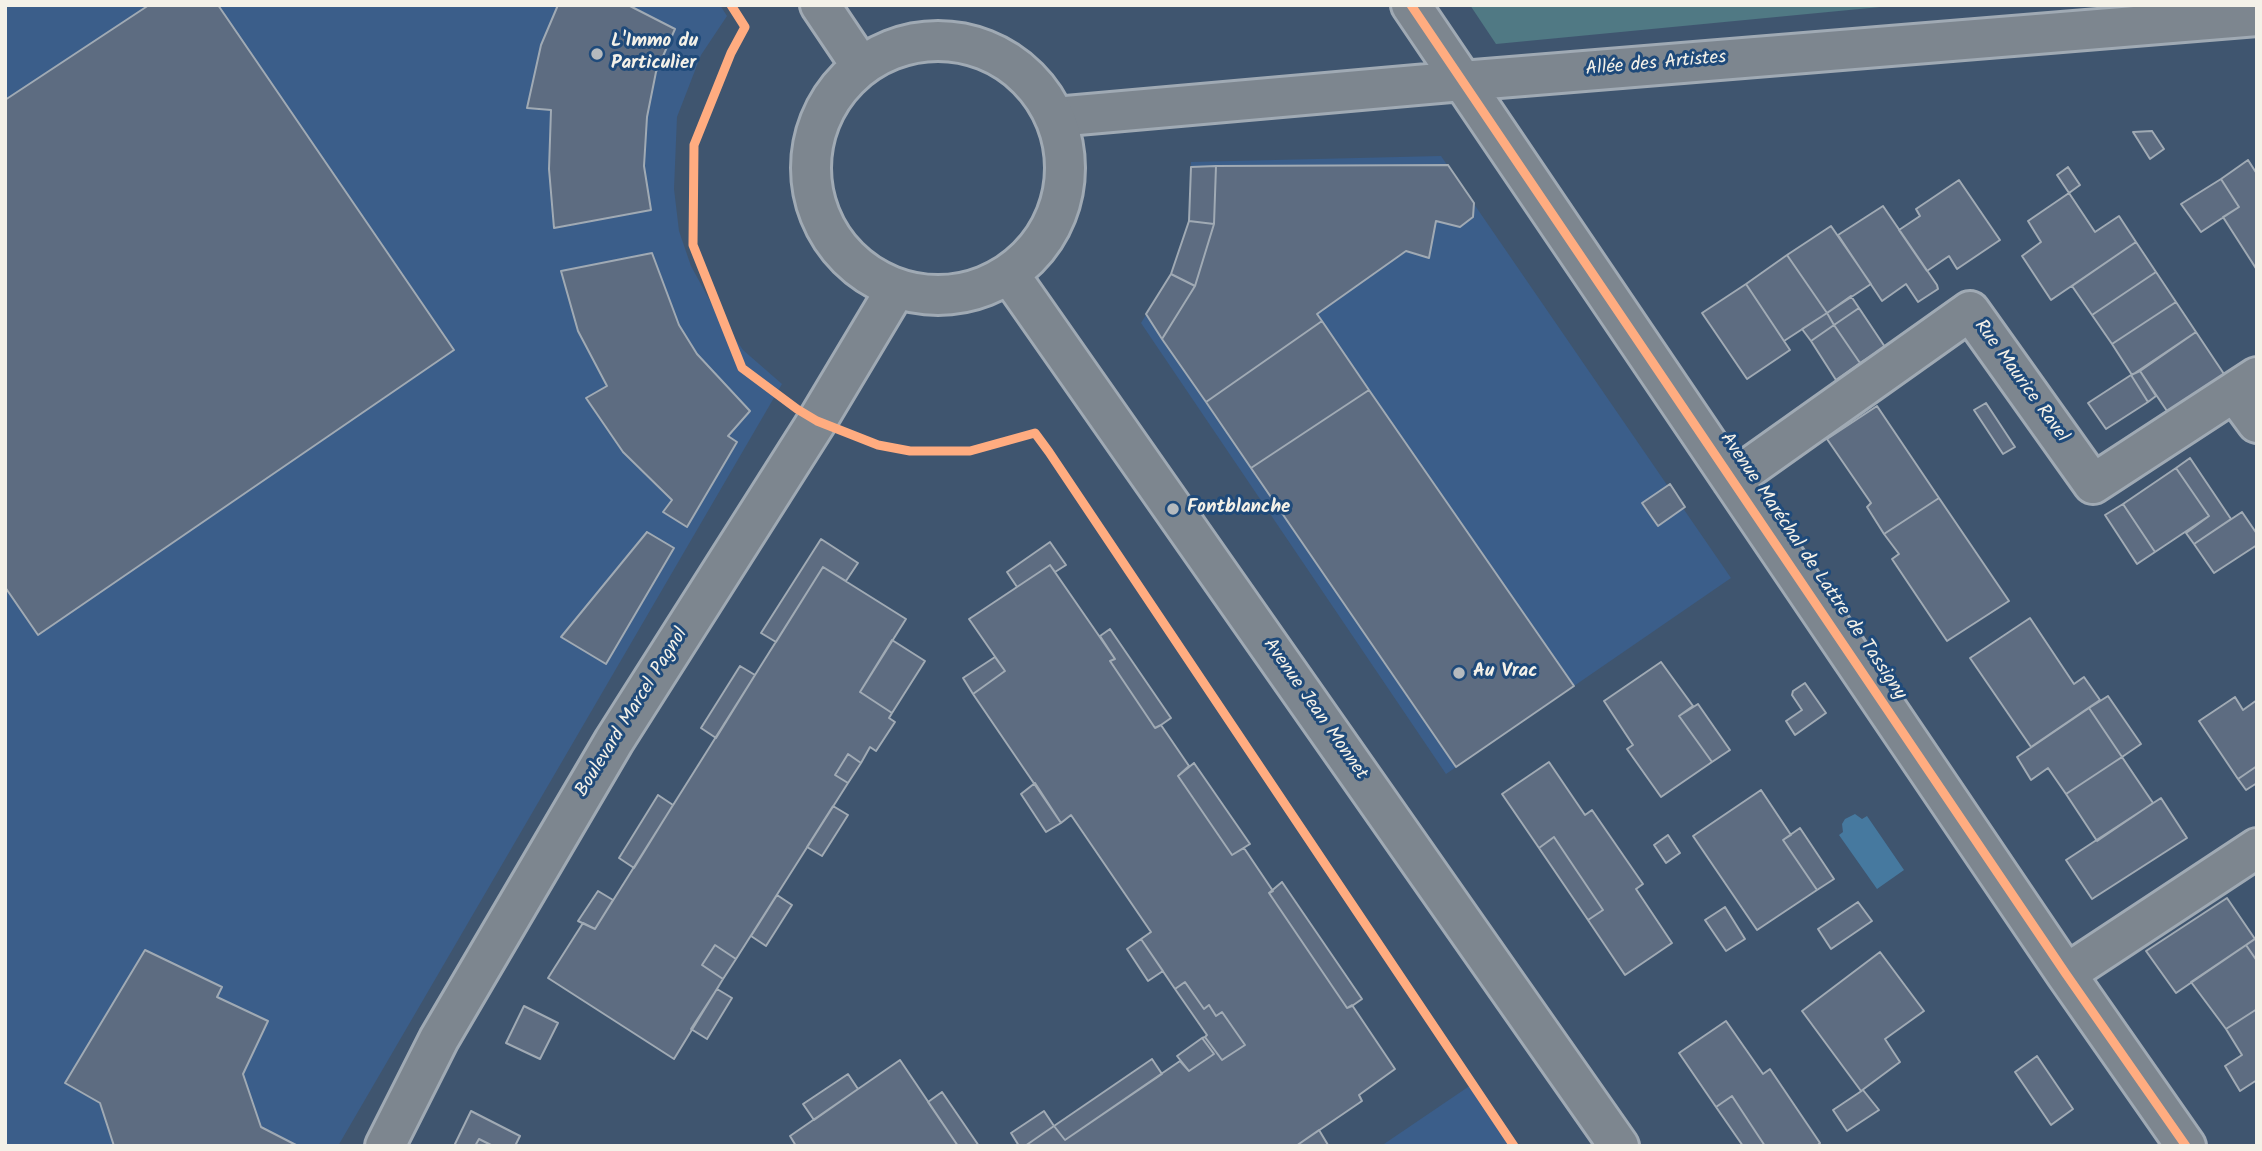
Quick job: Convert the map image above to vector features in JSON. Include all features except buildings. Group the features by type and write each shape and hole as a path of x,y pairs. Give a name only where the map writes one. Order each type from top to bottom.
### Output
{"street":[{"path":"820,5 861,66"},
{"name":"Avenue Maréchal de Lattre de Tassigny","path":"1411,5 2066,974 2186,1146"},
{"name":"Allée des Artistes","path":"1055,117 2257,16"},
{"path":"949,40 996,54 1031,80 1055,117 1066,160 1059,210 1041,244 1009,274 984,288 955,295 925,295 896,289 872,277 850,260 827,231 815,199 810,168 814,139 824,111 841,86 861,66 887,52 914,43 949,40"},
{"name":"Avenue Jean Monnet","path":"1009,274 1619,1146"},
{"name":"Boulevard Marcel Pagnol","path":"385,1146 439,1039 614,741 817,421 896,289"},
{"name":"Rue Maurice Ravel","path":"1732,480 1970,311 2093,484 2246,385 2257,423"},
{"path":"2066,974 2257,848"}],"shaded area":[{"path":"5,5 720,5 727,16 701,55 677,117 674,189 679,231 691,266 715,310 743,350 782,384 338,1146 5,1146"},
{"path":"1441,156 1731,578 1446,774 1141,323 1171,274 1189,221 1191,162"},
{"path":"1855,814 1862,819 1867,816 1904,870 1877,889 1839,835 1843,832 1842,824 1845,819"},
{"path":"1471,1085 1513,1146 1381,1146"}],"green space":[{"path":"1470,5 1901,5 1496,44"}],"cycle path":[{"path":"731,5 745,27 731,53 694,145 693,245 742,368 817,421 878,445 910,451 970,451 1035,433 1514,1146"},
{"path":"1411,5 2066,974 2186,1146"}],"place":[{"name":"L'Immo du Particulier","path":"597,54"},
{"name":"Fontblanche","path":"1173,509"},
{"name":"Au Vrac","path":"1459,673"}]}
